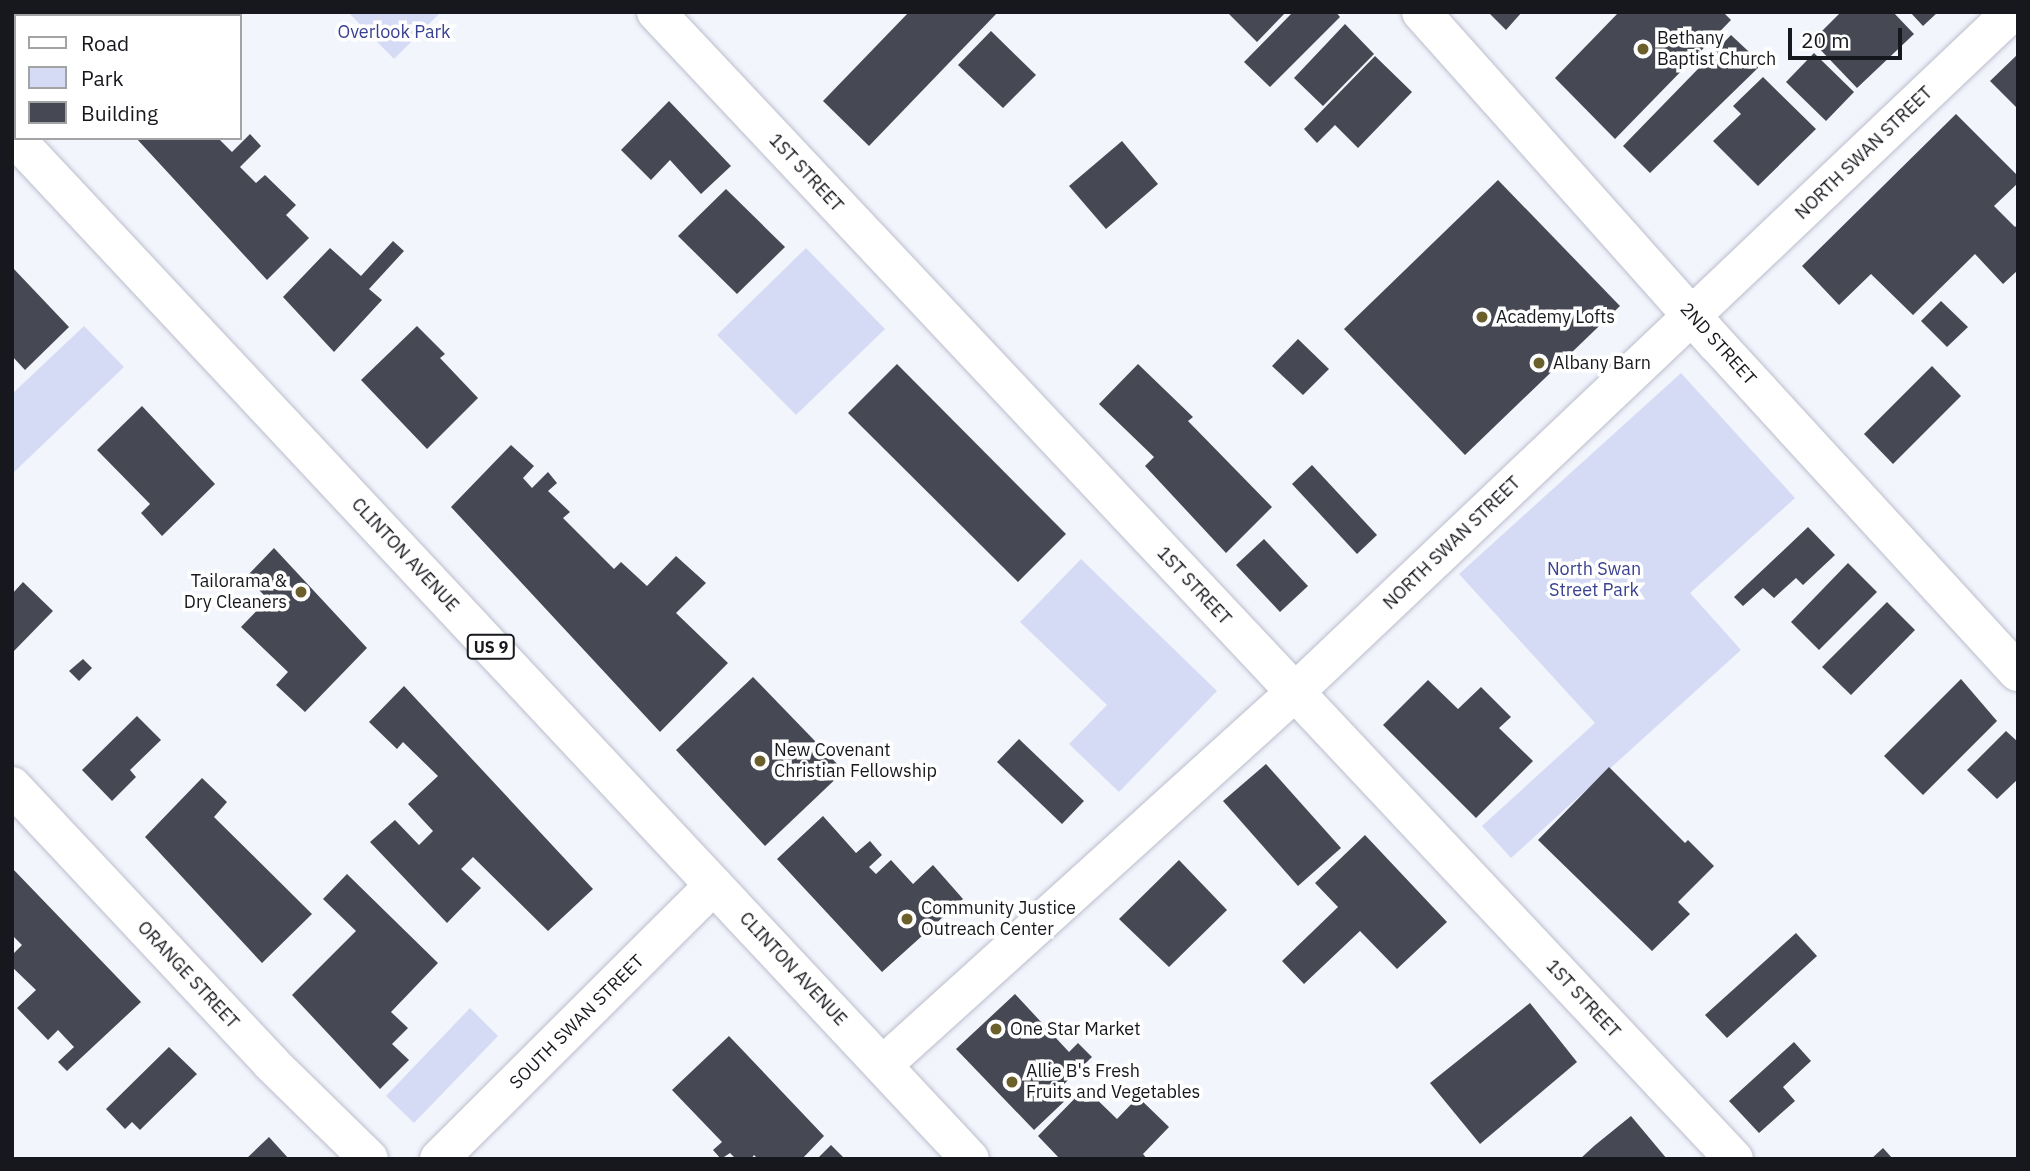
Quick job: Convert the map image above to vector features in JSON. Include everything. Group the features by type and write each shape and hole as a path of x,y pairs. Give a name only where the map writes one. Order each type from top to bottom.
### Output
{"street":[{"name":"1ST STREET","path":"656,12 1734,1159"},
{"name":"2ND STREET","path":"1421,12 1692,316 2018,672"},
{"name":"NORTH SWAN STREET","path":"883,1065 1294,693 2012,12"},
{"name":"CLINTON AVENUE","path":"17,140 970,1159"},
{"name":"ORANGE STREET","path":"12,786 271,1063 369,1159"},
{"name":"SOUTH SWAN STREET","path":"439,1159 714,885"}],"green space":[{"name":"Overlook Park","path":"348,12 441,12 394,59"},
{"path":"806,248 885,329 796,415 717,335"},
{"path":"84,326 124,367 12,474 12,394"},
{"name":"North Swan Street Park","path":"1681,373 1795,498 1690,593 1741,650 1511,858 1482,826 1595,723 1459,574"},
{"path":"1081,559 1217,691 1119,792 1069,744 1107,705 1020,622"},
{"path":"470,1008 498,1036 414,1123 386,1096"}],"building":[{"path":"17,12 109,14 18,14"},
{"path":"909,12 998,12 869,146 823,101"},
{"path":"1227,12 1286,12 1257,42"},
{"path":"1293,12 1336,12 1340,17 1270,87 1244,62"},
{"path":"1488,12 1522,12 1506,30"},
{"name":"Bethany Baptist Church","path":"1619,12 1723,12 1731,20 1615,139 1555,78"},
{"path":"1841,12 1893,12 1914,34 1857,88 1812,41"},
{"path":"1910,12 1938,12 1923,26"},
{"path":"1345,24 1374,54 1323,106 1294,78"},
{"path":"991,31 1036,75 1003,108 958,65"},
{"path":"1731,35 1762,64 1650,173 1623,146"},
{"path":"1814,53 1854,92 1826,121 1786,82"},
{"path":"2018,54 2018,109 1990,81"},
{"path":"1375,56 1412,92 1358,148 1335,125 1317,143 1304,129"},
{"path":"1763,77 1816,129 1758,186 1713,141 1741,114 1733,106"},
{"path":"669,101 731,166 701,194 670,160 651,180 621,150"},
{"path":"1956,114 2018,176 2018,183 1994,206 2015,227 2018,224 2018,270 2003,284 1975,254 1913,315 1871,274 1839,305 1802,266"},
{"path":"250,134 261,146 240,167 256,183 265,175 296,205 286,215 309,238 267,280 138,140 220,140 232,152"},
{"path":"1122,141 1158,184 1106,229 1069,186"},
{"name":"Academy Lofts","path":"1498,180 1620,306 1465,455 1344,329"},
{"path":"726,189 785,247 737,294 678,236"},
{"path":"393,241 404,251 369,289 382,300 334,352 283,297 330,248 361,276"},
{"path":"12,267 69,327 25,370 12,356"},
{"path":"1941,301 1968,327 1947,347 1921,321"},
{"path":"417,326 445,354 440,358 478,398 427,449 361,380"},
{"path":"1298,339 1329,369 1303,395 1272,366"},
{"path":"897,364 1066,534 1018,582 848,413"},
{"path":"1138,364 1193,417 1188,421 1272,507 1226,553 1145,466 1154,457 1099,404"},
{"path":"1932,366 1961,396 1893,464 1864,434"},
{"path":"142,406 215,484 162,536 141,513 150,504 97,450"},
{"path":"511,445 534,466 523,478 532,488 548,472 557,483 548,491 570,512 563,518 614,569 621,562 647,586 676,556 706,583 676,613 728,663 660,732 451,507"},
{"path":"1312,465 1377,535 1357,554 1292,484"},
{"path":"1808,527 1835,555 1803,585 1796,578 1774,598 1763,588 1743,606 1734,597"},
{"path":"1264,539 1308,586 1280,612 1236,565"},
{"path":"274,548 367,648 305,712 276,685 288,672 241,627 268,599 246,577"},
{"path":"1848,563 1877,592 1819,650 1791,622"},
{"path":"23,582 53,611 12,653 12,594"},
{"path":"1887,602 1915,630 1851,695 1822,667"},
{"path":"83,659 92,668 79,681 69,671"},
{"name":"New Covenant Christian Fellowship","path":"753,677 844,771 765,846 676,750"},
{"path":"1961,679 1997,721 1923,795 1884,756"},
{"path":"1428,680 1458,709 1481,687 1511,717 1499,728 1533,761 1476,818 1383,725"},
{"path":"404,686 593,889 548,931 473,857 461,869 481,888 447,923 370,842 395,820 419,845 433,831 408,804 438,776 403,742 397,749 369,722"},
{"path":"137,716 161,740 130,770 136,777 112,801 82,770"},
{"path":"2006,731 2018,742 2018,779 1997,799 1967,770"},
{"path":"1019,739 1084,801 1062,824 997,762"},
{"path":"1266,764 1341,848 1298,886 1223,801"},
{"path":"1609,767 1685,843 1688,840 1714,866 1678,902 1690,914 1652,951 1538,840"},
{"path":"202,778 227,802 214,817 312,914 262,963 145,837"},
{"path":"823,816 856,853 870,841 882,855 869,867 876,874 891,860 913,884 933,865 963,899 882,972 777,859"},
{"path":"1365,835 1447,922 1397,969 1360,931 1304,984 1282,961 1338,907 1315,883"},
{"path":"1179,860 1227,910 1169,967 1119,919"},
{"path":"12,868 141,1002 67,1071 58,1062 74,1047 58,1030 48,1040 17,1008 36,990 12,967 12,955 22,945 12,935"},
{"path":"347,874 438,963 391,1012 408,1028 392,1044 409,1060 380,1089 292,995 356,931 323,899"},
{"path":"1796,933 1817,956 1727,1038 1705,1015"},
{"path":"1015,994 1069,1052 1078,1043 1092,1057 1062,1086 1071,1095 1034,1130 956,1049"},
{"path":"1530,1003 1577,1062 1480,1144 1430,1083"},
{"path":"729,1036 824,1136 802,1159 758,1159 754,1155 751,1159 736,1159 730,1153 721,1159 713,1150 722,1142 672,1090"},
{"path":"1794,1042 1811,1061 1783,1087 1795,1101 1759,1133 1729,1101"},
{"path":"169,1047 197,1074 140,1130 132,1122 125,1129 106,1109"},
{"path":"1085,1088 1117,1119 1138,1097 1169,1127 1143,1154 1147,1159 1060,1159 1038,1136"},
{"path":"1631,1116 1667,1159 1580,1159 1594,1146"},
{"path":"269,1137 289,1159 246,1159"},
{"path":"831,1145 845,1159 817,1159"},
{"path":"1883,1148 1893,1159 1871,1159"}],"place":[{"name":"Bethany Baptist Church","path":"1643,49"},
{"name":"Academy Lofts","path":"1482,317"},
{"name":"Albany Barn","path":"1539,363"},
{"name":"Tailorama & Dry Cleaners","path":"301,592"},
{"name":"New Covenant Christian Fellowship","path":"760,761"},
{"name":"Community Justice Outreach Center","path":"907,919"},
{"name":"One Star Market","path":"996,1029"},
{"name":"Allie B's Fresh Fruits and Vegetables","path":"1012,1082"}]}
